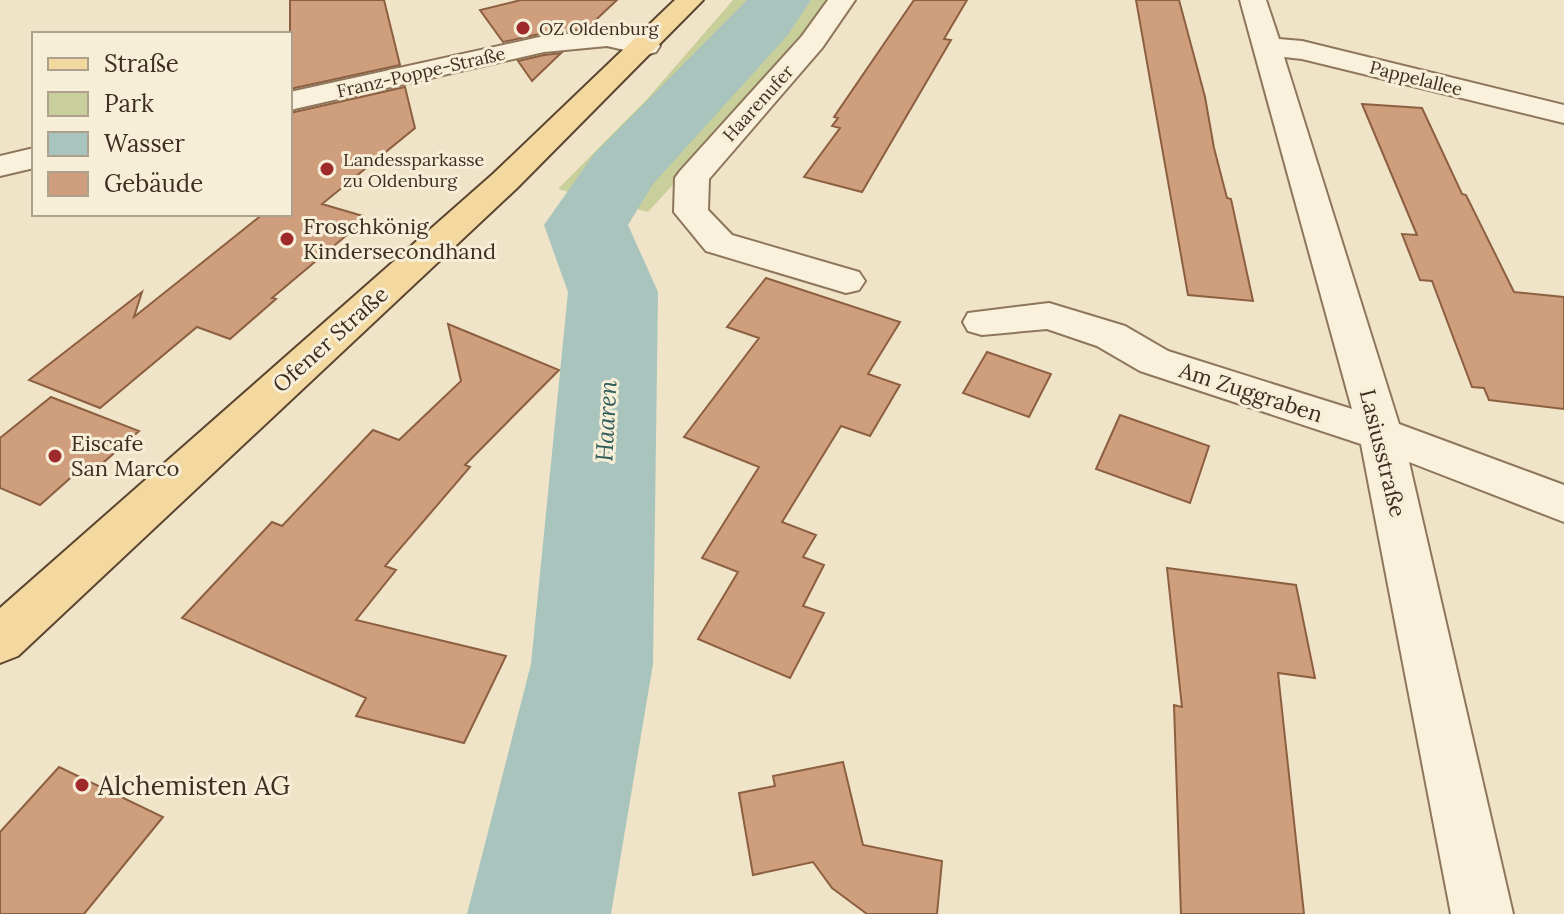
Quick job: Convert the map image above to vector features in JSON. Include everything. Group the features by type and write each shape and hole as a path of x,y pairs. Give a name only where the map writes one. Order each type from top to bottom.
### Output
{"main road":[{"name":"Ofener Straße","path":"0,640 505,181 690,0"}],"street":[{"name":"Haarenufer","path":"842,0 812,42 692,178 691,212 719,243 846,281"},
{"name":"Lasiusstraße","path":"1253,0 1381,434 1482,914"},
{"name":"Franz-Poppe-Straße","path":"292,101 579,39 607,38 646,46"},
{"name":"Pappelallee","path":"1267,47 1302,50 1564,114"},
{"path":"0,166 32,158"},
{"name":"Am Zuggraben","path":"982,322 1049,316 1111,336 1154,361 1381,434 1564,504"}],"green space":[{"path":"733,0 757,0 714,50 621,144 577,194 558,189 648,98"},
{"path":"800,0 830,0 783,65 648,212 624,206 646,176 783,25"}],"water":[{"path":"757,0 800,0 783,25 646,176 624,206 577,194 621,144 714,50"}],"building":[{"path":"290,0 384,0 400,65 292,89"},
{"name":"OZ Oldenburg","path":"521,0 617,0 586,29 544,33 503,42 480,10"},
{"path":"914,0 967,0 944,39 951,40 862,192 804,177 840,128 832,126 838,118 834,117"},
{"path":"1136,0 1179,0 1205,97 1227,198 1231,199 1253,301 1188,295"},
{"path":"561,53 532,81 518,61 544,55"},
{"path":"405,87 415,128 322,204 363,216 350,228 354,229 272,298 276,299 230,339 197,327 100,408 29,380 142,292 134,317 260,216 292,216 292,113"},
{"path":"1362,104 1422,108 1462,194 1466,195 1514,292 1564,297 1564,409 1489,400 1484,388 1472,387 1432,281 1420,280 1402,234 1417,235"},
{"path":"766,278 900,322 868,374 900,385 870,436 841,426 782,522 816,535 803,557 824,565 803,606 824,613 790,678 698,639 738,572 702,558 759,467 684,437 759,338 727,327"},
{"path":"448,324 559,370 465,465 470,467 385,566 396,570 356,620 506,656 464,743 356,716 366,698 182,618 272,522 282,526 373,430 399,440 461,381"},
{"path":"987,352 1051,374 1029,417 963,393"},
{"name":"Eiscafe San Marco","path":"51,397 139,431 87,477 76,473 40,505 0,488 0,438"},
{"path":"1120,415 1209,446 1190,503 1096,469"},
{"path":"1167,568 1296,585 1315,678 1278,673 1304,914 1181,914 1174,705 1182,707"},
{"path":"843,762 863,845 942,861 937,914 867,914 832,888 813,862 753,875 739,793 775,786 773,776"},
{"path":"59,767 163,817 84,914 0,914 0,832"}],"waterway":[{"name":"Haaren","path":"539,914 592,664 613,292 586,225 622,171 764,22 779,0"}],"place":[{"name":"OZ Oldenburg","path":"523,28"},
{"name":"Landessparkasse zu Oldenburg","path":"327,169"},
{"name":"Froschkönig Kindersecondhand","path":"287,239"},
{"name":"Eiscafe San Marco","path":"55,456"},
{"name":"Alchemisten AG","path":"82,785"}]}
